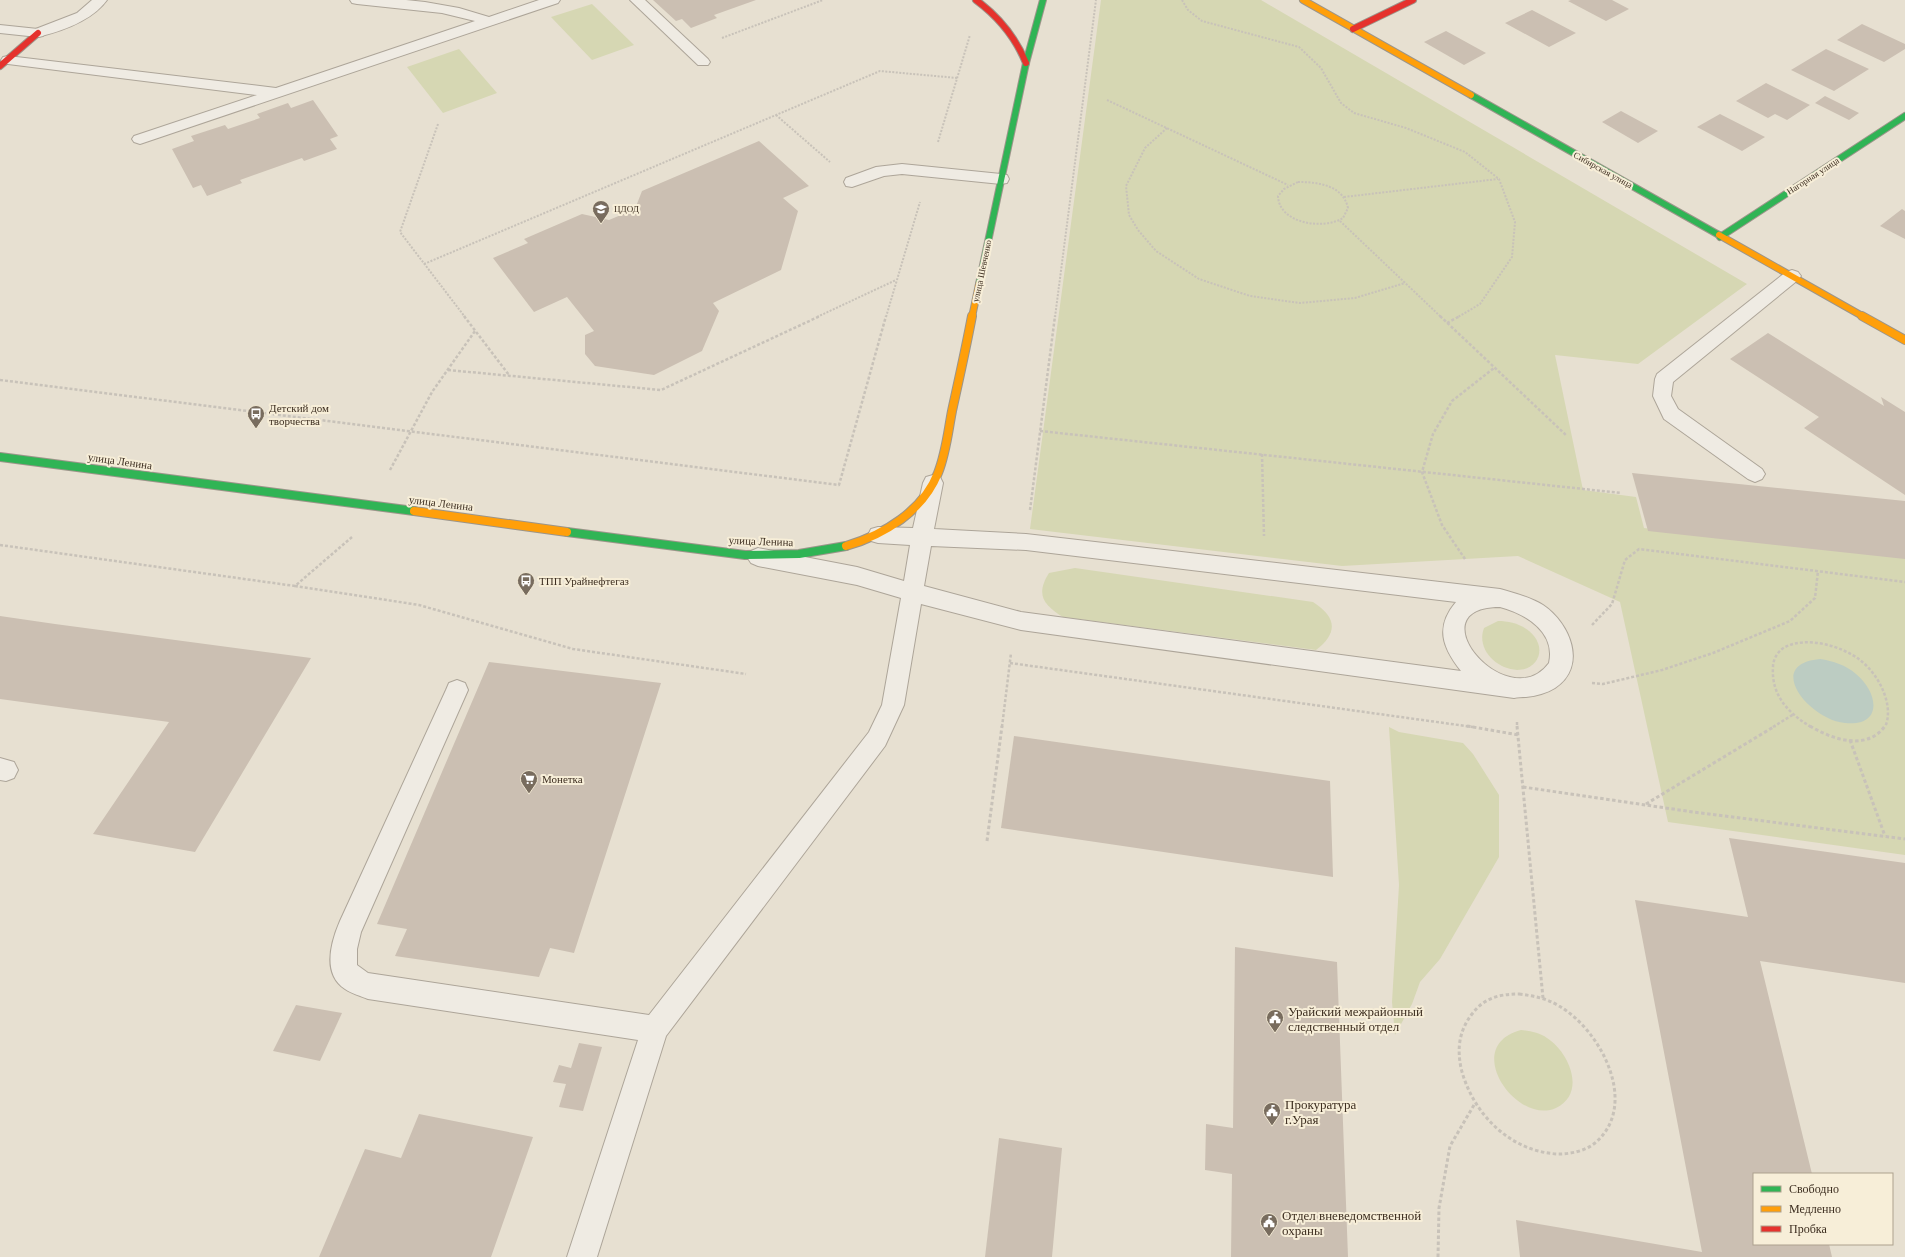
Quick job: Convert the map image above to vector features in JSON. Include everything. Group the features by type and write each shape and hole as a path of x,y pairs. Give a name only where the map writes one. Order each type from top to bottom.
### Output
{"main road":[{"path":"976,0 1005,24 1020,46 1026,62"},
{"name":"улица Шевченко","path":"878,535 912,511 933,483 945,447 1026,62 1043,0"},
{"name":"Сибирская улица","path":"1303,0 1720,237 1905,340"},
{"path":"1353,29 1412,0"},
{"path":"4,63 38,33"},
{"name":"Нагорная улица","path":"1720,237 1905,116"},
{"name":"улица Ленина","path":"0,457 745,555 789,556 843,548 878,535"}],"street":[{"path":"0,29 38,33 78,18 100,0"},
{"path":"357,0 455,10 475,15 489,22"},
{"path":"140,139 553,0"},
{"path":"636,0 703,62"},
{"path":"4,63 278,92"},
{"path":"852,182 882,171 902,169 1001,179"},
{"path":"1755,474 1671,414 1662,396 1664,379 1792,276"},
{"path":"582,1257 655,1029 877,739 893,705 922,537 933,483"},
{"path":"745,555 857,576 971,609 1016,619 1514,688 1535,687 1552,679 1561,665 1562,648 1554,631 1540,615 1521,604 1500,598 1026,542 878,535"},
{"path":"1500,598 1480,599 1464,606 1455,619 1452,636 1459,653 1473,669 1492,681 1514,688"},
{"path":"457,690 349,930 343,949 344,965 352,979 368,986 655,1029"}],"path":[{"path":"690,50 823,0"},
{"path":"1026,542 1096,0"},
{"path":"1182,0 1188,10 1202,21 1299,48 1322,68 1342,103 1354,113 1406,128 1465,152 1499,179 1515,222 1512,258 1480,304 1446,323"},
{"path":"0,380 839,485 896,280 971,33"},
{"path":"424,264 880,71 957,78"},
{"path":"1107,100 1288,185"},
{"path":"776,115 852,182"},
{"path":"438,124 400,232 509,375"},
{"path":"1167,128 1145,148 1126,186 1129,215 1138,230 1156,251 1162,255 1199,278 1250,296 1300,303 1355,298 1405,283"},
{"path":"1344,197 1499,179"},
{"path":"1298,182 1321,183 1332,188 1344,197 1348,208 1346,215 1340,221 1332,224 1316,225 1299,222 1282,211 1278,204 1278,197 1282,190 1288,185 1298,182"},
{"path":"1340,221 1566,435"},
{"path":"448,370 661,390 896,280"},
{"path":"390,470 432,392 475,331"},
{"path":"1494,368 1452,401 1433,434 1422,472 1442,525 1486,587 1500,598"},
{"path":"1040,430 1621,493"},
{"path":"1262,454 1265,570"},
{"path":"295,586 354,536"},
{"path":"0,545 295,586 419,605 572,649 746,674"},
{"path":"1562,648 1590,627 1612,605 1618,586 1620,566 1629,554 1639,549 1905,582"},
{"path":"1545,682 1603,684 1662,670 1713,653 1790,621 1815,598 1818,571"},
{"path":"987,841 1016,619"},
{"path":"1888,690 1876,673 1859,659 1846,652 1819,643 1800,643 1785,648 1774,657 1771,671 1774,687 1784,704 1800,720 1820,732 1842,739 1860,742 1876,738 1887,730 1890,724"},
{"path":"1010,663 1470,726 1519,735"},
{"path":"1514,688 1543,998"},
{"path":"1645,805 1794,714"},
{"path":"1850,740 1884,836"},
{"path":"1523,787 1645,805 1905,839"},
{"path":"1519,994 1543,998 1570,1013 1592,1035 1608,1061 1615,1088 1614,1112 1605,1133 1589,1148 1567,1154 1542,1153 1516,1143 1493,1126 1474,1104 1462,1077 1458,1050 1463,1026 1476,1007 1495,996 1519,994"},
{"path":"1438,1257 1439,1208 1450,1146 1474,1104"}],"green space":[{"path":"1101,0 1261,0 1747,284 1638,364 1555,355 1583,490 1636,497 1644,528 1905,558 1905,855 1668,822 1620,602 1518,556 1342,566 1030,529"},
{"path":"592,4 634,45 592,60 551,17"},
{"path":"459,49 497,93 443,113 407,67"},
{"path":"1075,568 1313,602 1326,613 1330,619 1332,625 1331,631 1328,637 1316,650 1063,617 1056,613 1047,604 1042,593 1043,587 1049,573"},
{"path":"1498,621 1518,624 1534,636 1538,642 1539,653 1538,659 1530,667 1517,670 1509,669 1495,662 1485,650 1482,636 1484,628"},
{"path":"1389,727 1399,732 1463,743 1473,754 1499,795 1499,857 1440,959 1420,982 1412,1004 1395,1035 1392,1002 1399,885"},
{"path":"1521,1030 1535,1032 1547,1038 1555,1044 1568,1062 1573,1083 1571,1093 1565,1101 1556,1108 1541,1110 1526,1106 1512,1095 1501,1082 1495,1066 1495,1051 1503,1039"}],"shaded area":[{"path":"1820,659 1844,666 1856,674 1864,682 1873,699 1871,714 1866,720 1857,723 1845,723 1832,720 1818,712 1807,703 1798,692 1794,681 1795,671 1803,663"}],"building":[{"path":"653,0 756,0 714,15 717,18 691,28 682,19 676,21"},
{"path":"1612,0 1629,9 1606,21 1568,1"},
{"path":"1532,10 1576,33 1549,47 1505,23"},
{"path":"1862,24 1905,44 1905,49 1884,62 1837,40"},
{"path":"1446,31 1486,53 1464,65 1424,42"},
{"path":"1826,49 1869,69 1834,91 1791,70"},
{"path":"1766,83 1810,105 1787,120 1775,114 1768,118 1736,101"},
{"path":"1825,96 1859,113 1849,120 1815,103"},
{"path":"313,100 338,136 330,139 337,149 304,161 302,158 240,180 242,183 207,196 201,185 193,188 172,149 194,141 191,136 225,125 228,129 260,118 257,114 288,103 291,108"},
{"path":"1621,111 1658,131 1638,143 1602,122"},
{"path":"1720,114 1765,137 1742,151 1697,127"},
{"path":"759,141 809,186 783,198 798,211 781,270 713,303 719,311 702,351 654,375 595,366 585,354 585,335 594,331 567,297 534,312 493,258 528,243 524,239 582,214 609,220 635,209 642,191"},
{"path":"1902,209 1905,211 1905,239 1880,226"},
{"path":"1768,333 1884,406 1881,397 1905,412 1905,495 1804,428 1819,417 1730,359"},
{"path":"1632,473 1905,501 1905,559 1648,531"},
{"path":"0,616 311,658 195,852 93,834 169,722 0,699"},
{"name":"Монетка","path":"489,662 661,683 574,953 550,948 539,977 395,956 407,929 377,924"},
{"path":"1014,736 1330,781 1333,877 1001,828"},
{"path":"1729,838 1905,863 1905,983 1760,961 1812,1173 1753,1173 1753,1245 1829,1245 1832,1257 1520,1257 1516,1220 1702,1252 1635,900 1748,917"},
{"path":"1235,947 1337,962 1348,1257 1231,1257 1232,1174 1205,1170 1206,1124 1233,1128"},
{"path":"296,1005 342,1013 320,1061 273,1051"},
{"path":"579,1043 602,1047 583,1111 559,1107 566,1084 553,1082 559,1065 571,1068"},
{"path":"419,1114 533,1137 491,1257 319,1257 365,1149 401,1158"},
{"path":"999,1138 1062,1148 1052,1257 985,1257"}],"traffic: fast":[{"path":"979,284 1026,63 1043,0"},
{"path":"1471,95 1719,235"},
{"path":"1720,237 1905,116"},
{"path":"0,457 414,511"},
{"path":"567,532 745,555 799,554 846,546"}],"traffic: slow":[{"path":"1303,0 1471,95"},
{"path":"1719,235 1905,340"},
{"path":"846,546 872,537 908,514 919,504 935,481 946,448 979,284"},
{"path":"414,511 567,532"}],"traffic: jam":[{"path":"976,0 993,13 1006,27 1012,35 1026,63"},
{"path":"1353,29 1413,0"},
{"path":"0,66 38,33"}],"place":[{"name":"ЦДОД","path":"601,224"},
{"name":"Детский дом творчества","path":"256,429"},
{"name":"ТПП Урайнефтегаз","path":"526,596"},
{"name":"Монетка","path":"529,794"},
{"name":"Урайский межрайонный следственный отдел","path":"1275,1033"},
{"name":"Прокуратура г.Урая","path":"1272,1126"},
{"name":"Отдел вневедомственной охраны","path":"1269,1237"}]}
